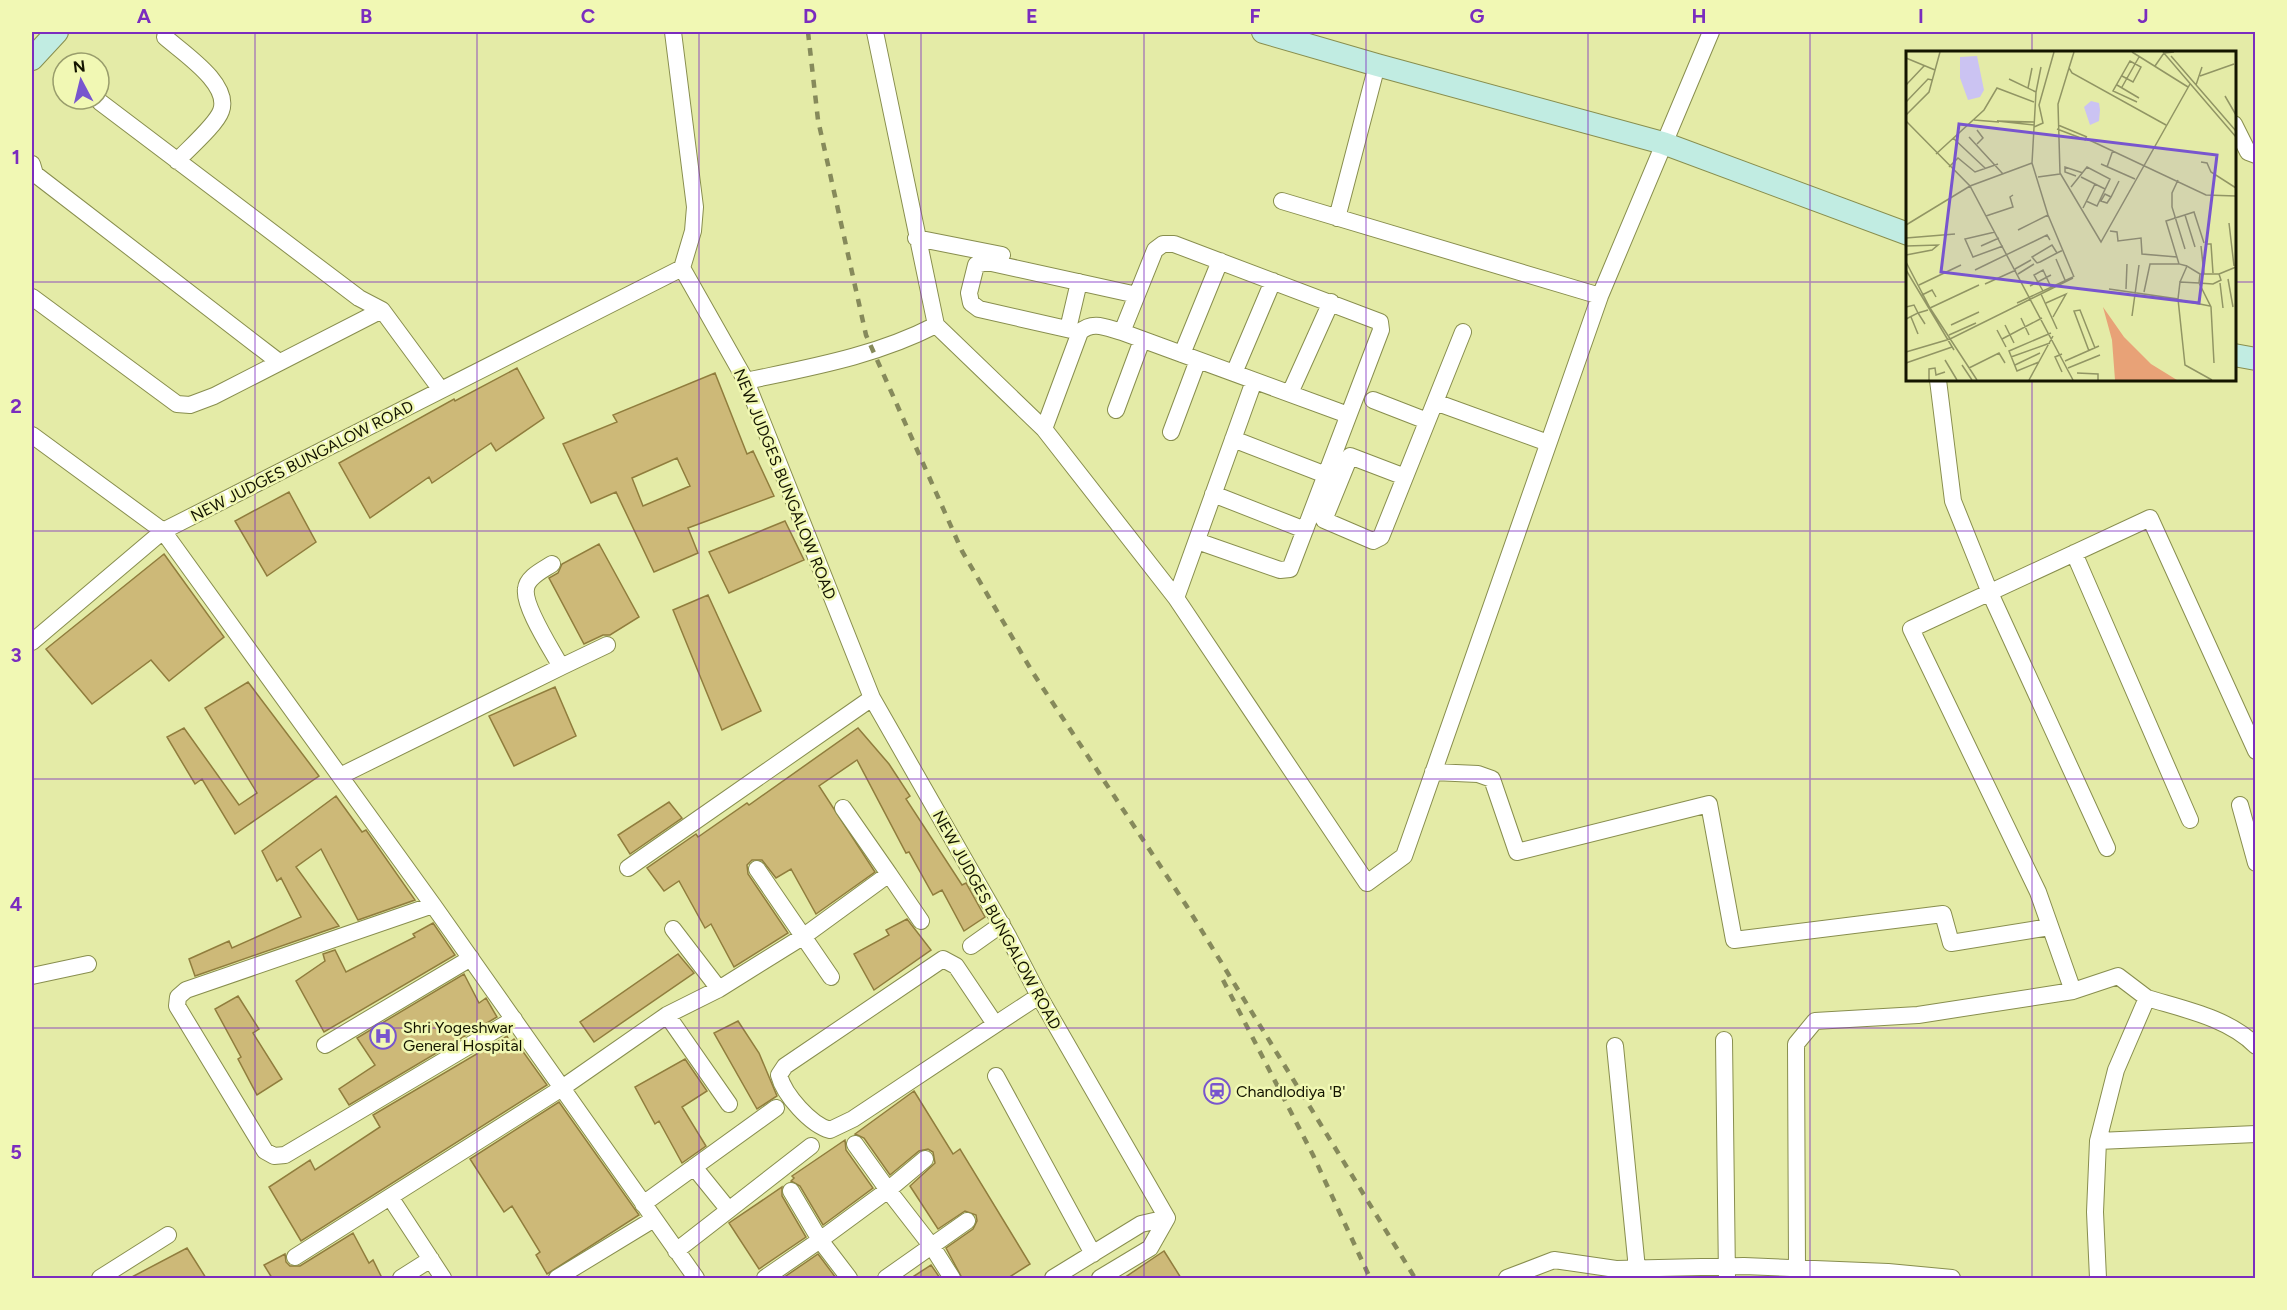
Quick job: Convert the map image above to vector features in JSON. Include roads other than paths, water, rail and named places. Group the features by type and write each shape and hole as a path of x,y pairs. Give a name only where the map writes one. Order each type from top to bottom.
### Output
{"street":[{"path":"32,59 57,32"},
{"path":"673,32 695,207 693,231 682,268"},
{"path":"875,32 916,238 936,325 1044,429 1176,598 1367,883 1404,856 1599,296 1711,32"},
{"path":"1263,32 1663,143 1906,233"},
{"path":"165,36 220,87 223,100 221,113 177,161"},
{"path":"1337,218 1377,65"},
{"path":"111,110 359,298 382,310 441,390"},
{"path":"2236,126 2248,152 2256,155"},
{"path":"33,170 279,362"},
{"path":"1281,201 1599,296"},
{"path":"916,238 1076,275 1137,295"},
{"path":"1122,332 1155,250 1163,244 1174,244 1380,322 1381,330 1290,569 1285,571 1197,541"},
{"path":"1182,354 1220,261"},
{"path":"1076,275 987,262 976,265 969,293 970,303 979,309 1074,330 1097,325 1122,332 1348,415"},
{"name":"NEW JUDGES BUNGALOW ROAD","path":"32,642 163,531 682,268 746,381 872,698 1167,1218"},
{"path":"1044,429 1074,330 1076,275"},
{"path":"1234,373 1273,280"},
{"path":"32,297 177,404 190,405 214,396 382,310"},
{"path":"1290,393 1331,302"},
{"path":"746,381 864,356 902,342 936,325"},
{"path":"1405,477 1350,456 1324,520 1373,541 1378,540 1405,477 1463,332"},
{"path":"1116,410 1143,340"},
{"path":"2236,356 2256,359"},
{"path":"1171,432 1198,360"},
{"path":"1176,598 1254,381"},
{"path":"1938,381 1953,501 1990,593 2107,848"},
{"path":"1373,400 1427,421"},
{"path":"1435,402 1548,442"},
{"path":"32,435 163,531 471,958 696,1278"},
{"path":"1233,438 1326,475"},
{"path":"1213,494 1305,530"},
{"path":"2073,991 2038,892 1911,629 2150,518 2256,751"},
{"path":"2074,554 2190,819"},
{"path":"552,564 532,577 526,588 528,603 561,667"},
{"path":"340,776 607,645"},
{"path":"628,868 872,698"},
{"path":"1433,772 1478,774 1492,779 1517,852 1709,804 1734,942 1943,914 1951,943 2050,927"},
{"path":"2240,805 2256,863"},
{"path":"843,808 921,921"},
{"path":"757,869 831,977"},
{"path":"295,1257 562,1088 667,1015 719,989 804,936 889,874"},
{"path":"433,905 186,990 178,997 177,1006 265,1151 274,1156 285,1155 514,1019"},
{"path":"971,946 1002,924"},
{"path":"673,929 719,989"},
{"path":"325,1045 471,958"},
{"path":"995,1024 956,966 943,959 785,1066 779,1075 782,1085 818,1127 830,1130 853,1119 1039,996"},
{"path":"32,976 88,964"},
{"path":"1797,1268 1797,1044 1815,1021 1918,1015 2073,991 2118,976 2147,998 2190,1011 2243,1033 2256,1046"},
{"path":"2098,1278 2095,1212 2098,1141 2116,1070 2147,998"},
{"path":"667,1015 729,1104"},
{"path":"1724,1040 1727,1273"},
{"path":"1615,1046 1637,1269"},
{"path":"996,1076 1093,1254"},
{"path":"643,1204 776,1108"},
{"path":"2098,1141 2256,1134"},
{"path":"855,1144 933,1248 952,1278"},
{"path":"676,1251 810,1146"},
{"path":"765,1278 888,1190 925,1159"},
{"path":"694,1167 728,1209"},
{"path":"791,1191 820,1239 849,1278"},
{"path":"390,1197 443,1278"},
{"path":"1053,1278 1141,1224 1167,1218"},
{"path":"1100,1278 1150,1248 1167,1218"},
{"path":"557,1278 654,1219"},
{"path":"886,1278 933,1248 967,1221"},
{"path":"100,1278 168,1235"},
{"path":"401,1278 431,1260"},
{"path":"1507,1278 1554,1260 1616,1269 1727,1273 1797,1268 1888,1272 1952,1278"}],"railway":[{"path":"808,32 818,120 866,335 962,551 1033,673 1186,905 1415,1278"},
{"path":"1223,980 1313,1155 1370,1278"}],"place":[{"name":"Shri Yogeshwar General Hospital","path":"383,1036"},
{"name":"Chandlodiya 'B'","path":"1217,1091"}]}
